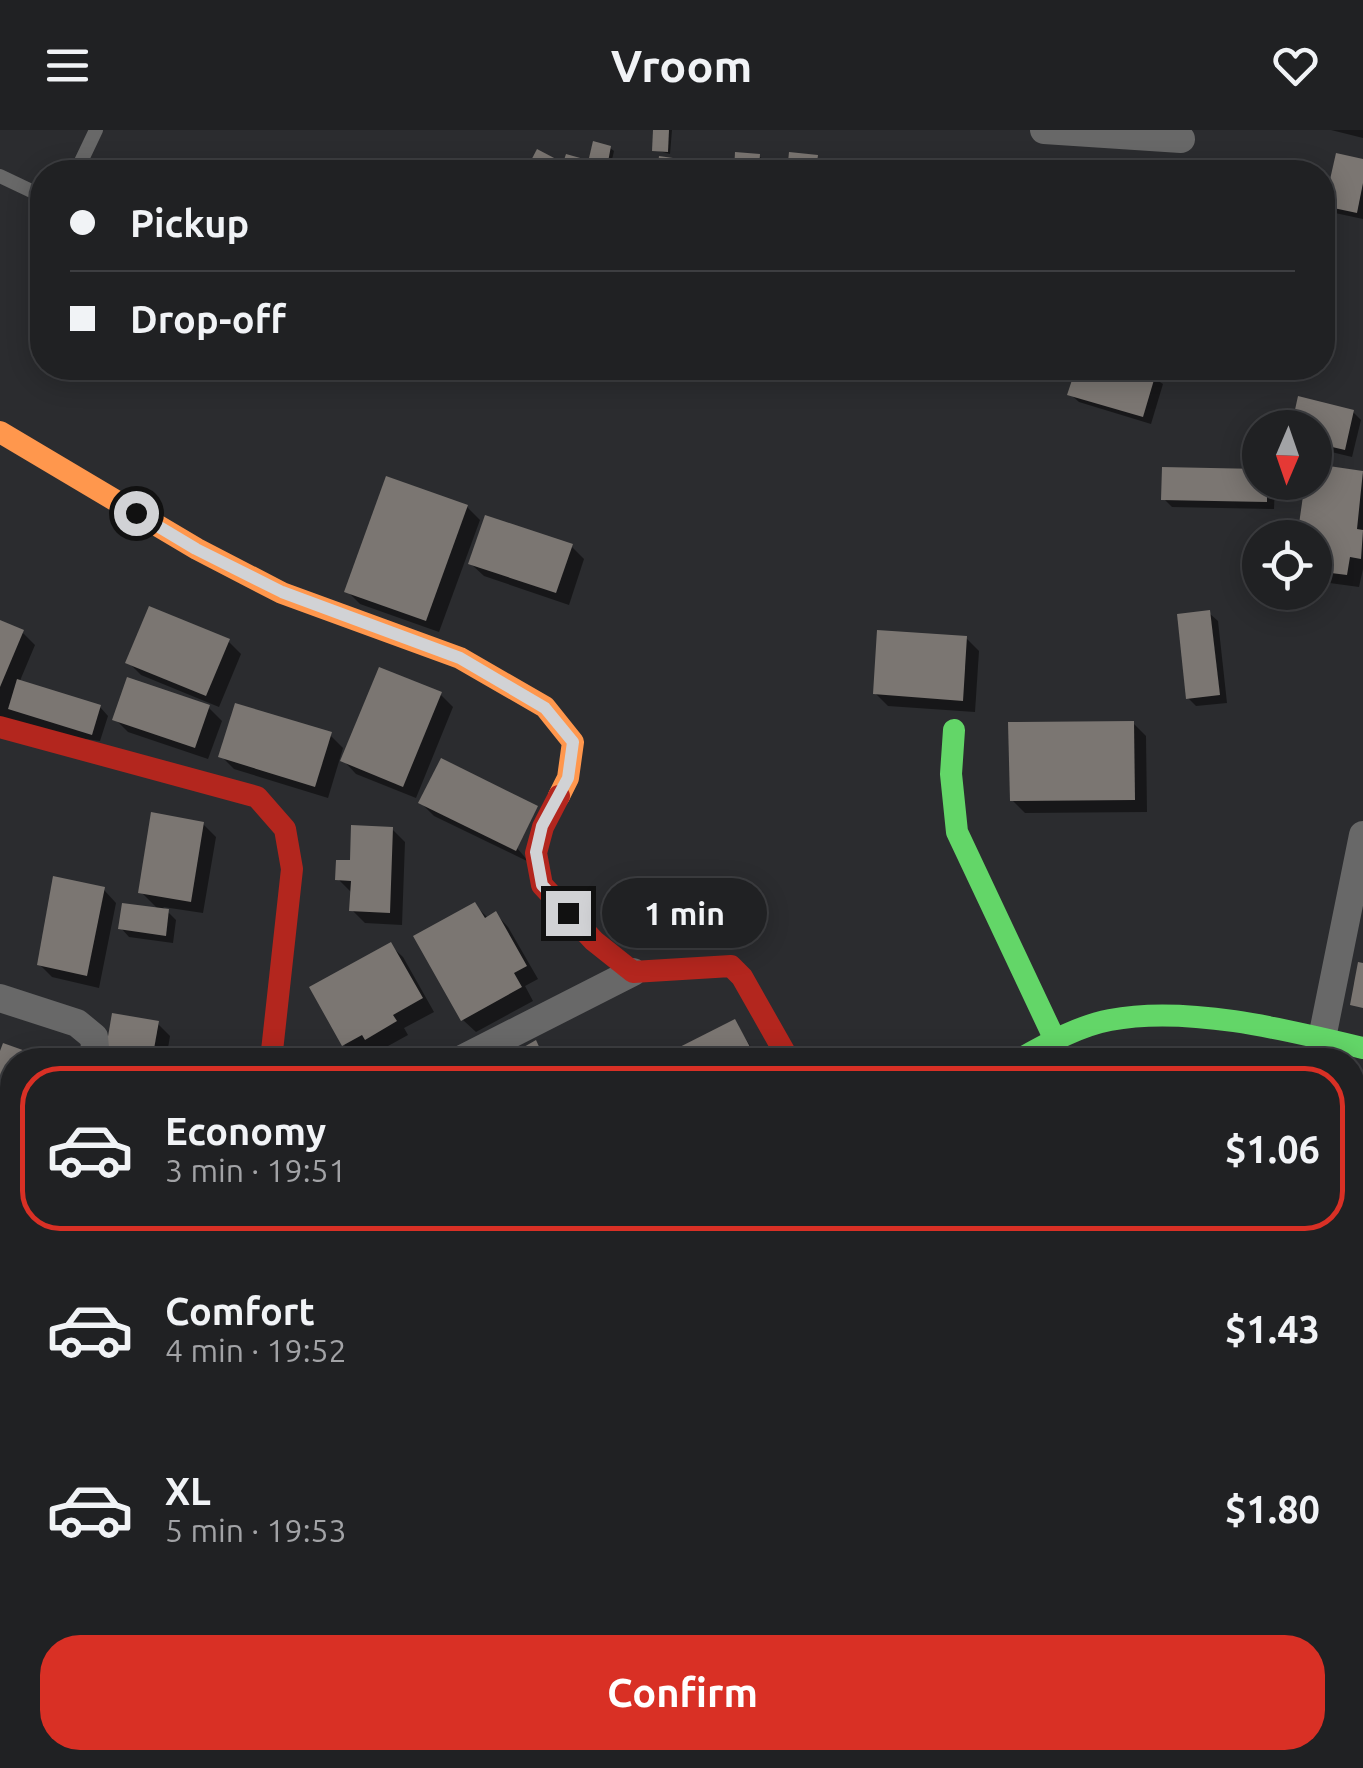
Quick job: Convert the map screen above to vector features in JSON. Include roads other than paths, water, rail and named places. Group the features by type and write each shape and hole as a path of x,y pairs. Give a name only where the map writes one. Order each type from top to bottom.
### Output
{"street":[{"path":"1044,130 1180,139"},
{"path":"0,432 196,549 282,592 460,658 545,708 573,742 568,778 542,826 536,852 542,885 594,941 633,972"},
{"path":"0,727 257,797 285,829 292,869 272,1048"},
{"path":"954,730 952,774 957,832 1055,1040"},
{"path":"1322,1038 1363,836"},
{"path":"484,1048 633,972 730,966 742,977 782,1048"},
{"path":"0,998 77,1023 94,1037 95,1048"},
{"path":"1040,1048 1112,1020 1177,1018 1322,1038 1363,1048"}],"lane":[{"path":"82,160 96,130"},
{"path":"0,176 30,190"}]}
